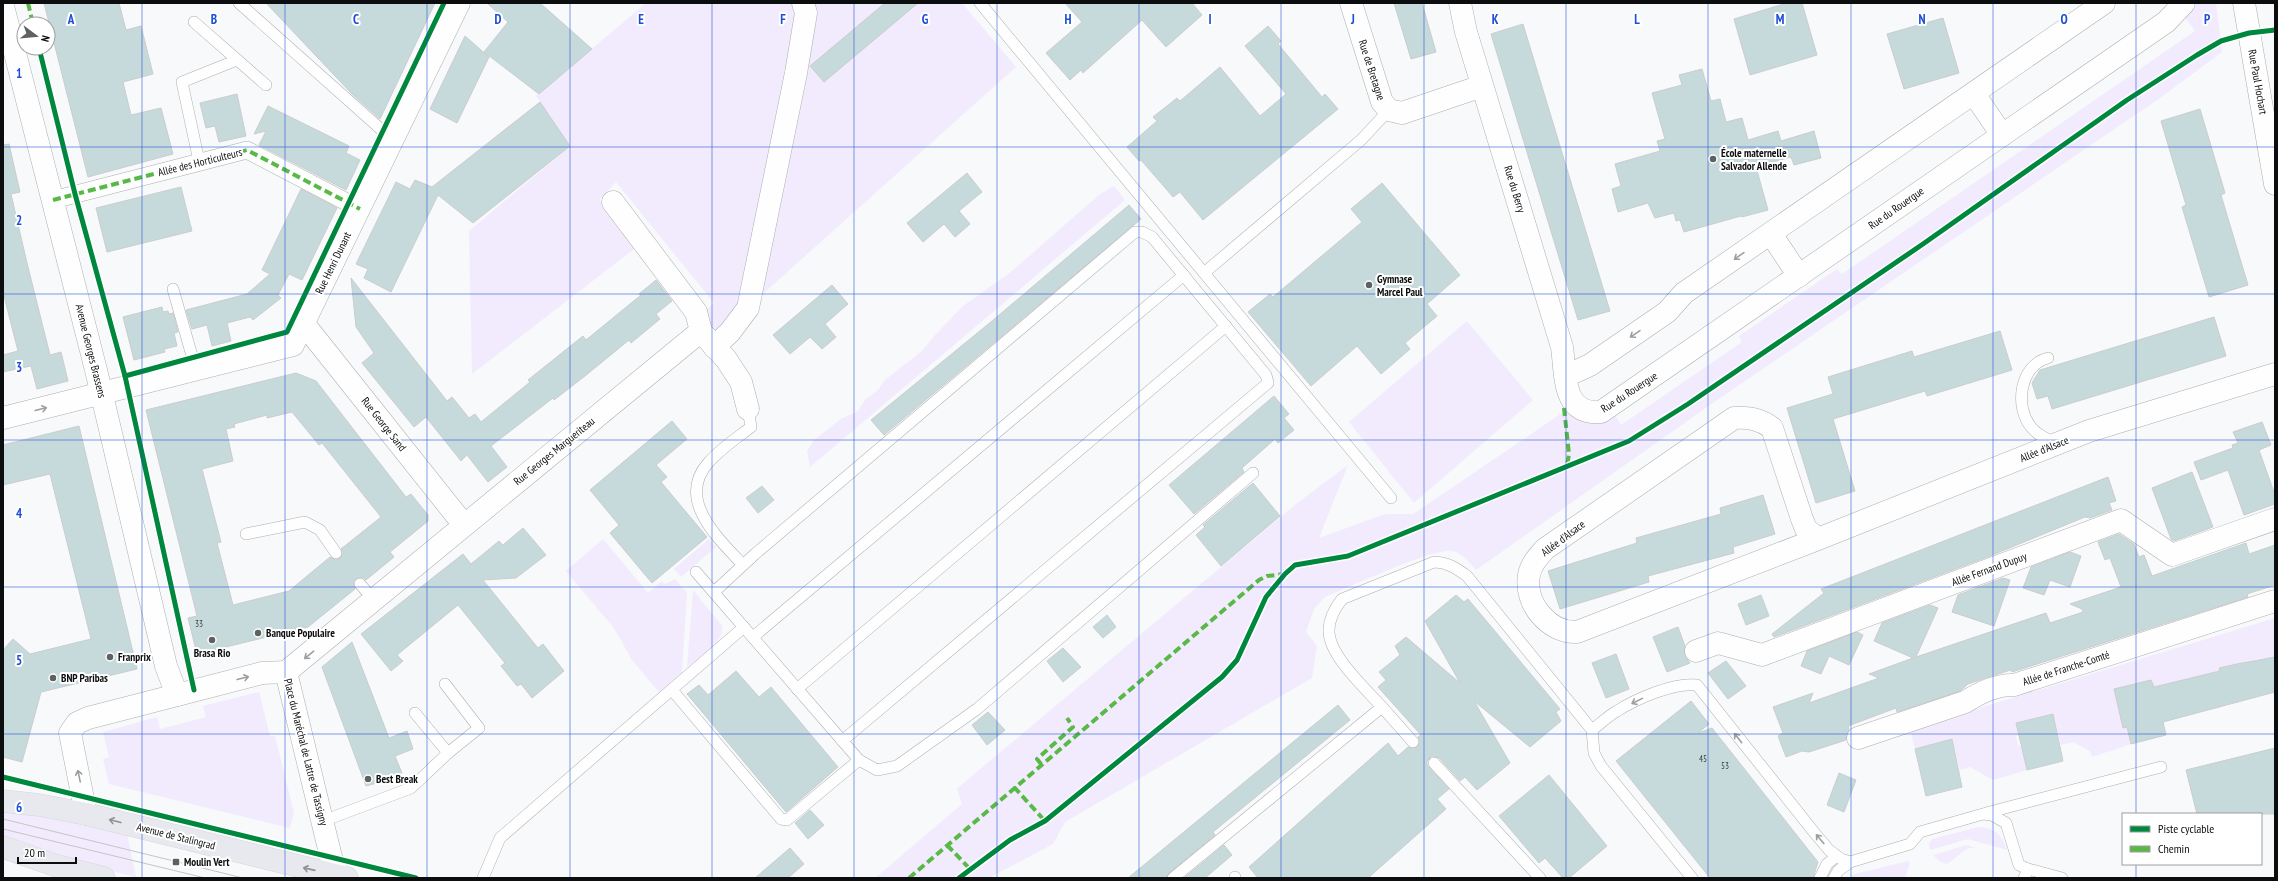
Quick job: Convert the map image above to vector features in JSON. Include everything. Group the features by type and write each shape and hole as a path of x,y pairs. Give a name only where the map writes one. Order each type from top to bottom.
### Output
{"main road":[{"name":"Avenue de Stalingrad","path":"3,801 39,805 86,814 342,877"},
{"path":"3,847 57,866 104,878"}],"street":[{"name":"Rue Henri Dunant","path":"3,418 293,345 459,3"},
{"name":"Rue Georges Margueriteau","path":"286,672 365,599 708,339 730,332 748,308 796,74 806,13 803,3"},
{"name":"Rue de Bretagne","path":"1351,3 1382,102 1389,110 1402,112 1482,86"},
{"name":"Rue du Berry","path":"1460,3 1482,86 1562,348 1566,376"},
{"path":"1566,376 1590,365 1668,312 1684,294 2104,3"},
{"name":"Rue du Rouergue","path":"1566,376 1569,396 1575,407 1589,413 1601,412 2166,22 2184,3"},
{"name":"Rue Paul Hochart","path":"2244,3 2275,184"},
{"name":"Avenue Georges Brassens","path":"3,6 101,394 166,666 177,695"},
{"path":"1974,94 2002,135"},
{"name":"Allée des Horticulteurs","path":"53,200 248,150 360,209"},
{"path":"613,202 696,312 708,339 726,359 741,382 748,409"},
{"path":"1771,234 1798,276"},
{"name":"Rue George Sand","path":"304,324 464,525"},
{"name":"Allée d'Alsace","path":"1818,539 1806,529 1772,428 1762,421 1747,417 1734,418 1545,549 1534,561 1529,575 1531,601 1537,611 1556,627 1565,632 1577,632 1818,539 2089,431 2275,374"},
{"name":"Allée Fernand Dupuy","path":"1696,651 1718,642 1762,655 2121,520 2172,555 2275,519"},
{"name":"Allée de Franche-Comté","path":"1858,738 1965,702 1976,695 2006,684 2014,685 2275,601"},
{"name":"Place du Maréchal de Lattre de Tassigny","path":"86,814 70,733 77,723 88,718 262,673 286,672 331,857 342,877"}],"lane":[{"path":"239,3 393,140"},
{"path":"980,3 1391,498"},
{"path":"194,22 266,84"},
{"path":"199,162 182,82 237,60"},
{"path":"1204,273 1361,140 1389,110"},
{"path":"714,592 742,565 1135,232 1142,232 1152,237 1266,375 1268,383 842,741"},
{"path":"753,638 1184,275"},
{"path":"173,289 196,370"},
{"path":"797,689 1226,326"},
{"path":"2048,358 2035,364 2028,372 2021,398 2024,416 2030,427 2038,434 2057,444"},
{"path":"742,565 707,526 697,502 698,478 708,463 751,427 748,409"},
{"path":"696,572 859,760 877,770 897,766 978,709 1253,473"},
{"path":"246,534 305,522 320,530 336,553"},
{"path":"1413,742 1335,653 1329,631 1335,608 1342,599 1434,562 1443,562 1467,576 1592,730 1594,753 1601,766 1692,878"},
{"path":"483,878 500,838 744,627"},
{"path":"323,821 411,788 448,753 480,728 445,684"},
{"path":"1592,730 1616,711 1643,698 1677,686 1697,685 1813,831 1837,856 1850,862"},
{"path":"672,690 781,819 788,820 859,760"},
{"path":"1173,878 1382,707"},
{"path":"415,713 448,753"},
{"path":"1434,763 1540,878"},
{"path":"1834,878 1838,871 1850,862 1910,844 1920,832 2161,767"},
{"path":"1983,814 1992,815 2006,822 2019,865 2026,874 2062,878"},
{"path":"1820,878 1827,864 1837,856"}],"shaded area":[{"path":"646,3 962,3 1016,67 727,326 715,333 702,313 714,303 616,182 599,200 620,220 638,246 472,374 469,231 570,146 536,96"},
{"path":"2194,3 2216,3 2222,52 2160,98 1710,405 1476,570 1465,558 1456,552 1443,551 1410,561 1325,597 1314,609 1306,632 1317,646 1312,678 1065,822 1053,844 989,878 875,878 962,804 957,789 967,780 1296,504 1348,465 1319,538 1385,514 1413,514 1565,411 1588,419 1614,413 1621,425 1742,342 1739,336 1837,269 1842,274 2195,31 2186,19"},
{"path":"1114,186 1125,200 810,467 807,451 814,440 841,419 858,411 865,400 878,390 885,380 922,351 963,306 1011,272 1100,194"},
{"path":"1467,321 1533,400 1414,503 1349,422"},
{"path":"603,539 648,593 662,581 665,584 675,579 687,593 682,672 659,692 632,660 614,628 566,571"},
{"path":"709,539 716,547 681,577 674,569"},
{"path":"693,590 722,626 722,633 710,650 687,667"},
{"path":"2275,618 2275,657 2263,660 2262,658 2220,668 2220,672 2154,687 2151,680 2114,689 2123,728 2127,727 2131,744 2092,757 2090,751 2073,742 2061,745 2053,714 2016,723 2019,735 2016,736 2018,746 2022,746 2027,770 1993,780 1970,767 1960,770 1952,739 1915,749 1910,729"},
{"path":"259,692 270,736 275,736 294,813 290,828 109,784 103,759 109,757 103,732 157,717 160,729 206,717 203,706"},
{"path":"3,810 127,833 136,877 56,858 3,839"},
{"path":"1984,827 1997,833 2003,840 2007,850 1968,839 1930,850 1929,844 1932,839"},
{"path":"1967,845 1975,848 1968,848 1947,864 1941,862 1933,855"},
{"path":"1908,861 1910,863 1905,878 1850,878 1851,875"}],"building":[{"path":"44,3 119,3 126,30 141,26 153,74 123,82 131,115 161,108 173,154 88,177 56,50 56,16 47,16"},
{"path":"266,3 435,3 380,119 352,94"},
{"path":"487,3 540,3 592,49 539,94 484,52 508,22"},
{"path":"885,3 918,3 824,82 810,66"},
{"path":"1065,3 1192,3 1202,15 1166,47 1142,20 1083,73 1081,70 1070,80 1046,53 1082,22"},
{"path":"1394,3 1422,3 1436,52 1411,59"},
{"path":"1787,3 1802,3 1817,55 1750,75 1734,19"},
{"path":"1943,18 1959,73 1904,89 1887,34"},
{"path":"1523,24 1610,311 1578,320 1491,34"},
{"path":"1268,26 1281,41 1278,44 1322,97 1325,94 1338,109 1203,220 1180,192 1173,197 1141,160 1139,161 1127,147 1157,121 1153,117 1177,98 1180,101 1220,67 1260,116 1286,94 1245,46"},
{"path":"465,36 489,57 457,123 430,109"},
{"path":"1702,69 1711,101 1720,99 1726,122 1742,118 1748,140 1778,131 1781,141 1814,131 1821,158 1794,165 1791,157 1756,167 1768,210 1742,217 1741,216 1684,232 1680,220 1676,221 1674,213 1655,218 1648,203 1618,212 1612,189 1621,186 1615,164 1660,151 1657,141 1665,139 1652,93 1682,85 1679,75"},
{"path":"237,94 246,136 219,142 215,126 206,128 200,103"},
{"path":"540,102 570,146 473,223 438,195 391,292 364,278 368,269 356,264 396,182 410,189 415,180 432,187"},
{"path":"268,106 349,146 346,153 360,160 346,190 259,145 266,131 254,134"},
{"path":"2200,109 2225,193 2221,195 2248,285 2209,297 2182,207 2186,205 2161,121"},
{"path":"9,144 20,192 11,194 27,263 50,355 61,352 68,381 37,389 31,366 3,372 3,355 18,351 3,292 3,145"},
{"path":"967,173 982,192 959,211 970,224 955,237 944,224 923,242 907,223"},
{"name":"Gymnase Marcel Paul","path":"1382,183 1460,275 1427,304 1437,316 1405,343 1410,349 1381,374 1357,346 1311,386 1248,312 1270,294 1273,297 1362,222 1351,209"},
{"path":"181,187 192,231 107,252 96,208"},
{"path":"301,189 337,208 302,280 289,274 278,295 281,298 253,320 250,317 227,323 231,341 212,346 207,325 192,329 186,310 247,294 270,274 262,270"},
{"path":"1129,205 1141,219 884,435 871,420 992,321"},
{"path":"351,278 447,401 452,397 469,418 475,414 481,422 530,382 528,380 583,336 586,340 641,295 639,294 656,280 672,301 656,314 660,319 631,343 629,340 554,400 553,398 491,446 507,467 488,482 467,455 461,461 426,417 414,427 362,363 374,353 356,327"},
{"path":"832,285 848,304 825,324 836,337 822,349 810,337 790,354 773,335"},
{"path":"162,307 163,312 168,311 169,314 173,313 178,332 174,333 177,346 164,349 165,352 134,360 123,317"},
{"path":"2214,317 2226,356 2052,409 2048,396 2037,399 2032,383 2040,370"},
{"path":"2000,331 2012,370 1927,396 1925,391 1833,419 1855,491 1816,503 1787,408 1833,394 1828,377 1912,351 1914,357"},
{"path":"296,373 316,381 406,497 411,494 428,515 428,521 390,552 394,557 366,580 362,577 356,579 353,582 355,589 308,627 197,654 188,618 197,616 146,410","holes":["292,412 319,445 322,443 381,517 341,549 343,553 340,558 336,560 330,557 289,591 233,605 217,543 221,542 202,469 233,461 226,429 235,427 234,424 267,415 267,418"]},
{"path":"1274,396 1289,414 1284,418 1294,430 1278,443 1275,439 1242,468 1244,472 1194,514 1169,485"},
{"path":"672,421 687,439 656,465 667,477 661,482 707,537 652,583 610,533 619,525 590,490"},
{"path":"2262,422 2271,445 2259,450 2275,495 2275,504 2244,515 2228,470 2201,480 2194,462 2233,448 2232,445 2238,443 2233,432"},
{"path":"79,426 137,669 41,692 22,762 3,757 3,650 13,639 30,654 91,639 50,474 3,485 3,445"},
{"path":"2192,472 2213,527 2174,541 2171,539 2152,488"},
{"path":"2108,477 2116,501 2109,503 2112,510 2090,518 2085,517 1990,556 1774,637 1772,634 1824,593 1821,589"},
{"path":"1253,483 1280,516 1221,566 1196,535 1205,527 1203,525"},
{"path":"762,486 774,500 758,513 746,498"},
{"path":"1763,495 1775,534 1733,547 1734,553 1648,576 1649,582 1560,609 1548,571 1637,543 1636,538 1721,514 1720,508"},
{"path":"523,528 546,555 516,578 483,580 538,648 543,644 564,671 532,698 521,684 517,686 501,666 505,663 458,605 397,655 403,661 391,671 361,634 463,554 471,564 499,541 503,545"},
{"path":"2119,534 2134,544 2139,557 2144,555 2152,576 2246,543 2249,554 2275,545 2275,585 2247,594 2248,597 2012,672 2011,670 1991,676 1968,684 1960,691 1897,712 1896,708 1848,726 1849,729 1846,740 1809,752 1802,751 1786,757 1778,736 1783,733 1773,707 1813,693 1809,703 1879,678 1869,674 1913,658 1874,641 1882,623 1930,605 1938,608 1916,657 2046,613 2050,623 2083,612 2082,609 2070,604 2121,587 2110,558 2105,560 2098,542"},
{"path":"2070,552 2081,556 2070,587 2050,580 2044,595 2023,588 2031,567"},
{"path":"2003,578 2010,580 1994,626 1952,612 1958,595"},
{"path":"1456,595 1464,602 1468,599 1560,709 1556,712 1561,721 1530,747 1474,701 1510,763 1477,790 1465,777 1460,781 1439,758 1432,756 1427,761 1427,765 1449,789 1437,799 1446,809 1368,878 1258,878 1249,867 1388,743 1398,756 1408,747 1414,749 1418,747 1420,741 1418,737 1421,735 1378,687 1386,680 1379,672 1400,655 1395,646 1406,637 1460,683 1425,621"},
{"path":"1761,595 1769,616 1746,625 1738,604"},
{"path":"1107,615 1116,627 1103,638 1093,627"},
{"path":"1678,627 1685,646 1684,655 1690,663 1667,672 1653,637"},
{"path":"1857,632 1863,635 1849,665 1829,656 1821,674 1801,666 1807,651"},
{"path":"352,642 389,738 407,731 413,749 395,756 402,773 391,777 392,779 366,786 322,667"},
{"path":"1063,648 1081,667 1063,682 1047,661"},
{"path":"1616,654 1629,689 1606,698 1592,663"},
{"path":"2275,657 2275,692 2163,722 2166,735 2131,744 2127,727 2123,728 2114,689 2151,680 2154,687 2220,671 2219,668"},
{"path":"1726,661 1746,686 1728,699 1708,673"},
{"path":"736,671 759,697 771,687 838,767 786,812 687,694 699,685 708,695"},
{"path":"1691,701 1709,724 1698,733 1712,728 1818,862 1813,878 1710,878 1616,761"},
{"path":"1338,705 1350,720 1213,832 1215,835 1169,873 1166,878 1128,878"},
{"path":"988,712 1005,730 987,745 972,725"},
{"path":"2053,714 2063,761 2027,770 2016,723"},
{"path":"1952,739 1962,787 1926,796 1915,749"},
{"path":"2275,748 2275,814 2197,813 2186,770"},
{"path":"1839,773 1856,780 1844,812 1827,805"},
{"path":"1549,775 1607,846 1569,878 1563,878 1545,858 1539,863 1499,816"},
{"path":"810,810 824,825 808,839 795,823"},
{"path":"1224,845 1232,855 1205,878 1184,878"},
{"path":"790,848 804,864 788,878 755,878"}],"tram line":[{"path":"3,819 243,878"},
{"path":"3,829 205,878"}],"marked path":[{"path":"28,3 31,16"},
{"path":"53,200 247,150 360,209"},
{"path":"1564,408 1569,454 1567,466"},
{"path":"909,878 1259,580 1267,576 1285,574"},
{"path":"1041,764 1037,759 1073,727 1067,718"},
{"path":"1014,787 1045,821"},
{"path":"947,845 970,869"}],"cycle path":[{"path":"125,376 287,332 444,3"},
{"path":"959,878 1010,840 1045,821 1222,677 1237,660 1266,597 1285,574 1295,565 1348,556 1629,441 1688,404 1923,244 2127,100 2197,55 2221,41 2249,33 2275,30"},
{"path":"41,56 75,194 125,376 194,690"},
{"path":"3,777 416,878"}],"place":[{"name":"École maternelle Salvador Allende","path":"1713,159"},
{"name":"Gymnase Marcel Paul","path":"1369,285"},
{"name":"Banque Populaire","path":"258,633"},
{"name":"Brasa Rio","path":"212,640"},
{"name":"Franprix","path":"110,657"},
{"name":"BNP Paribas","path":"53,678"},
{"name":"Best Break","path":"368,779"},
{"name":"Moulin Vert","path":"176,862"}]}
